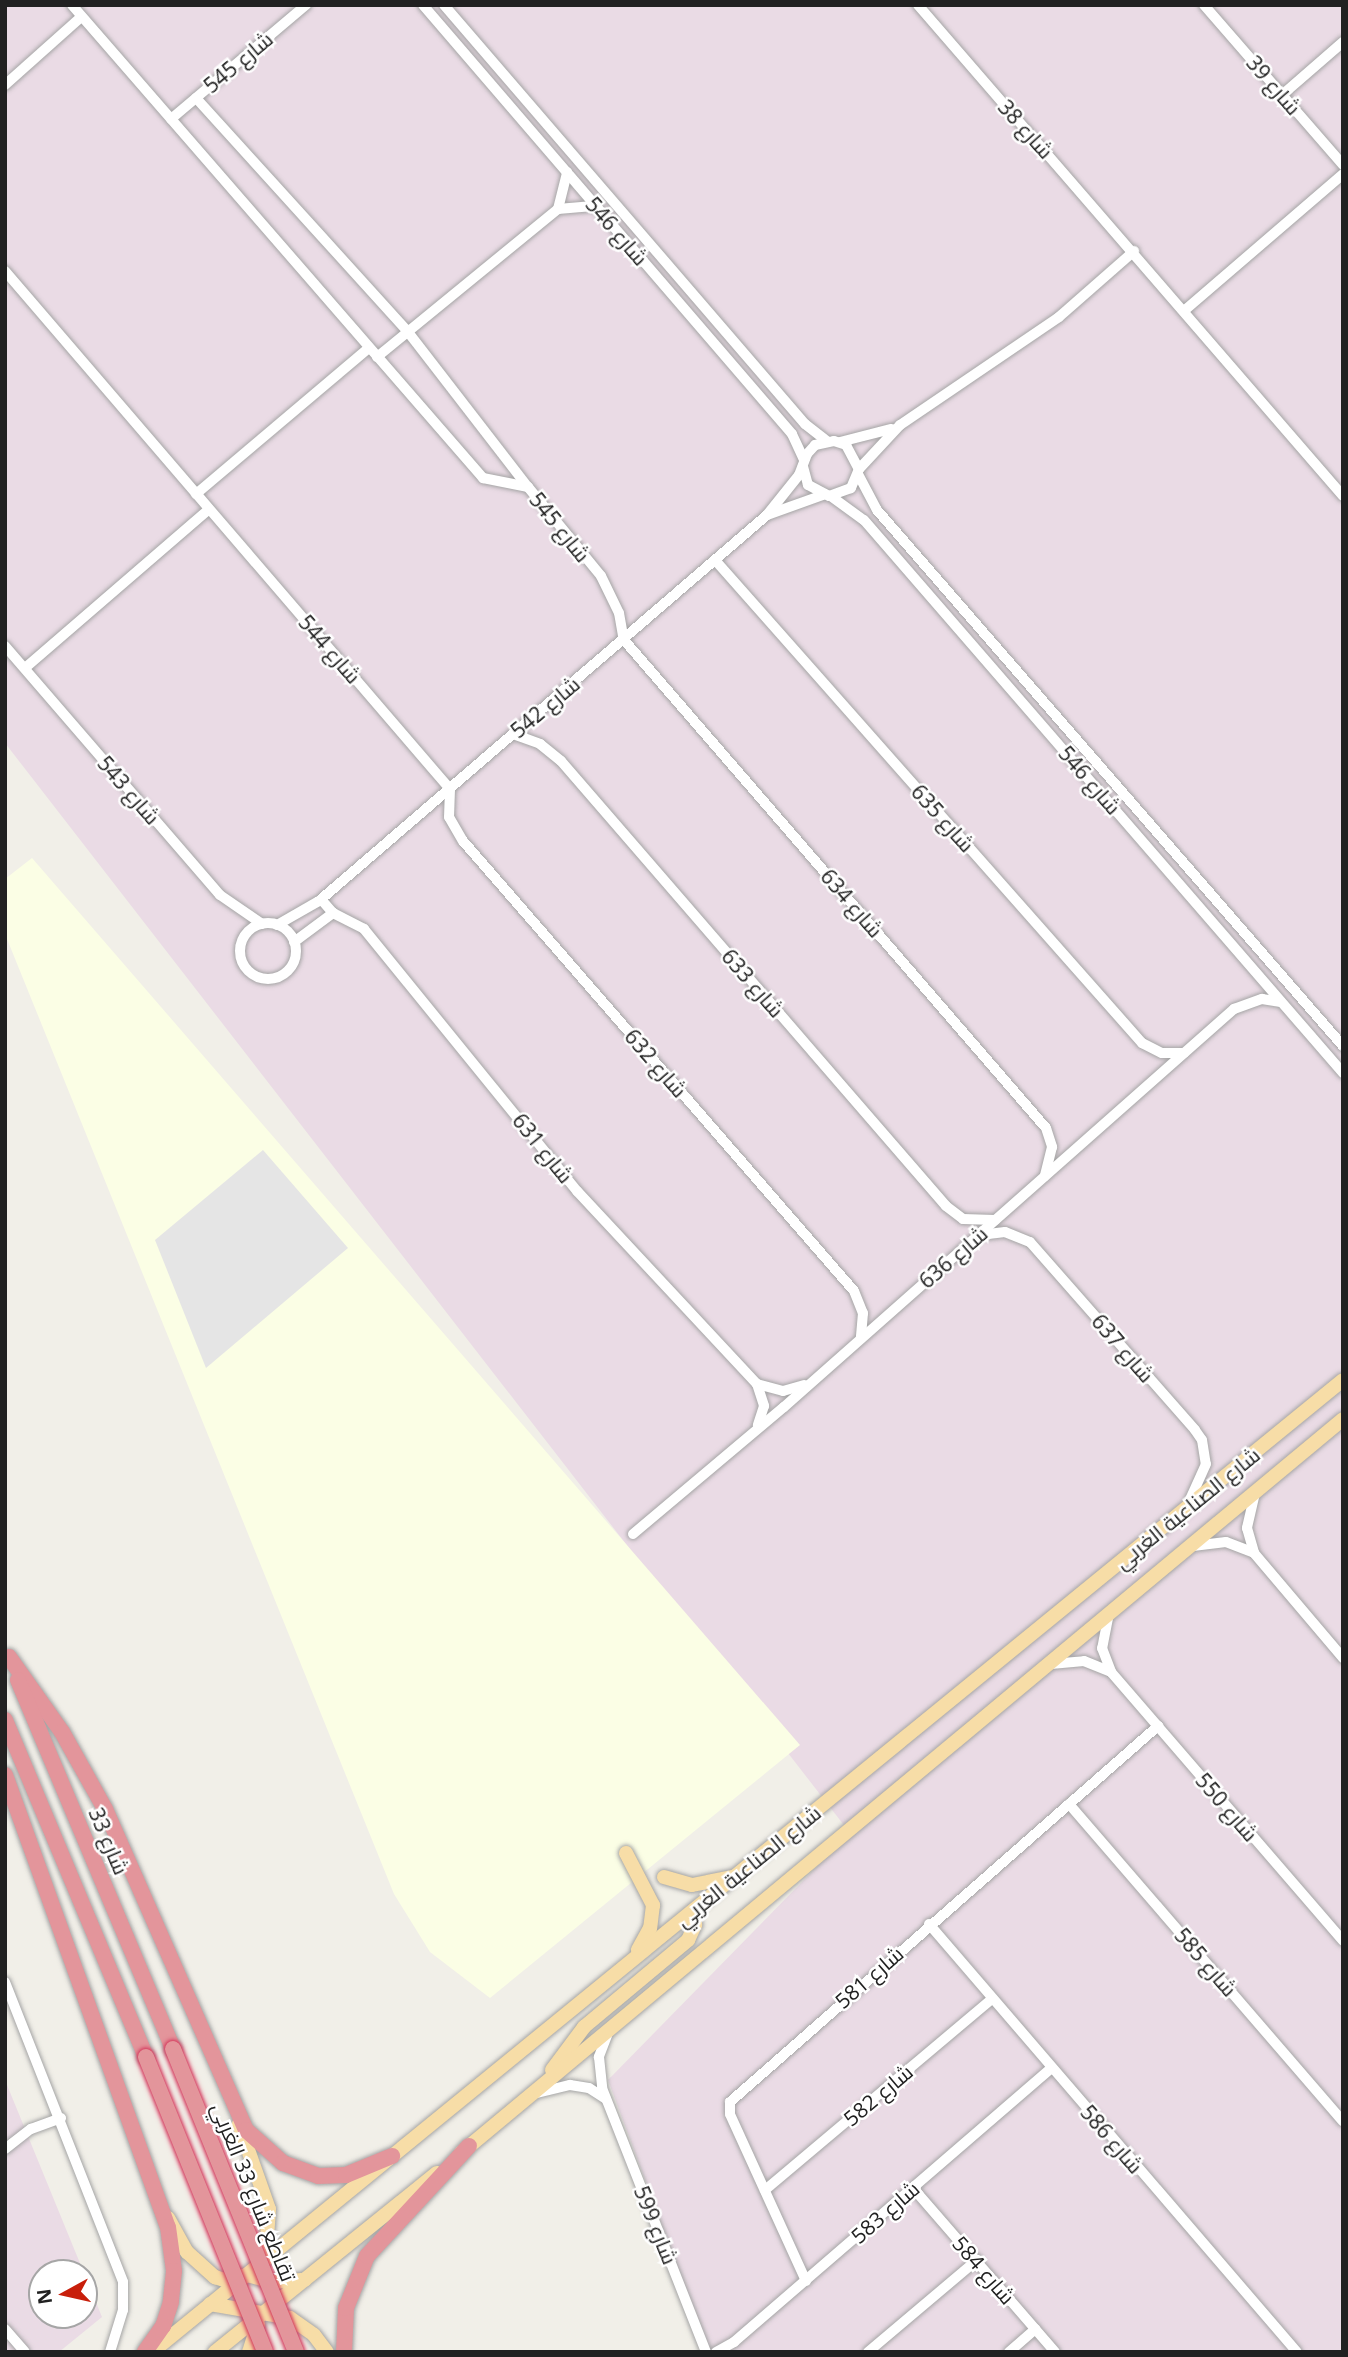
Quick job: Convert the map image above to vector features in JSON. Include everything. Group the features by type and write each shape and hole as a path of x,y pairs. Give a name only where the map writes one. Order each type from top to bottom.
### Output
{"highway":[{"name":"شارع 33","path":"7,1653 173,2049"},
{"path":"7,1653 62,1732 105,1809 233,2108 263,2149 306,2173 346,2175 392,2156"},
{"path":"5,1720 146,2057 265,2352"},
{"path":"5,1774 51,1912 164,2211 172,2244 173,2292 163,2326 145,2352"},
{"name":"تقاطع شارع 33 الغربي","path":"173,2049 296,2352"},
{"path":"344,2352 346,2308 367,2256 442,2181 469,2146"}],"main road":[{"name":"شارع الصناعية الغربي","path":"152,2352 634,1958 739,1876 1343,1380"},
{"name":"شارع الصناعية الغربي","path":"215,2352 469,2146 1039,1668 1343,1419"},
{"path":"626,1853 653,1905 650,1928 634,1958"},
{"path":"664,1877 692,1885 739,1876"},
{"path":"687,1916 711,1942"},
{"path":"687,1916 694,1931 711,1942"},
{"path":"546,2080 584,2026 694,1931"},
{"path":"233,2108 269,2209 266,2252 247,2274 246,2312 239,2333"},
{"path":"164,2211 187,2252 204,2271 224,2280 247,2274 273,2282 306,2280"},
{"path":"249,2352 273,2282 274,2252"},
{"path":"210,2304 299,2323 327,2352"}],"street":[{"name":"شارع 545","path":"72,5 483,478 528,487 601,576 619,613 624,639"},
{"name":"شارع 545","path":"170,119 306,5"},
{"name":"شارع 546","path":"423,5 792,434 804,463"},
{"name":"شارع 546","path":"444,5 805,424 827,441"},
{"name":"شارع 38","path":"918,5 1342,493"},
{"name":"شارع 39","path":"1204,5 1343,165"},
{"path":"5,85 81,17"},
{"path":"1282,95 1343,42"},
{"path":"196,98 408,332 528,487"},
{"path":"558,209 567,173"},
{"path":"1185,310 1343,174"},
{"path":"377,357 558,209 596,206"},
{"path":"900,425 840,442 827,441 810,449 804,463 808,485 827,496 851,488 858,471 900,425 1059,317 1134,251"},
{"name":"شارع 544","path":"5,271 450,789"},
{"path":"196,494 369,348"},
{"path":"840,442 852,450 858,471"},
{"name":"شارع 542","path":"277,925 321,899 715,561 767,514 804,463"},
{"name":"شارع 546","path":"858,471 877,510 1343,1046"},
{"name":"شارع 546","path":"827,496 864,520 1343,1073"},
{"name":"شارع 542","path":"767,514 827,496"},
{"path":"24,668 209,509"},
{"name":"شارع 635","path":"715,561 1142,1043 1162,1053 1184,1053"},
{"name":"شارع 634","path":"624,639 1046,1128 1052,1157 1045,1176"},
{"name":"شارع 543","path":"5,646 220,895 261,924"},
{"name":"شارع 633","path":"513,734 540,744 561,761 946,1206 963,1219 995,1220"},
{"name":"شارع 632","path":"450,789 450,817 463,841 853,1291 863,1313 860,1337"},
{"path":"294,942 333,914 321,899"},
{"name":"شارع 631","path":"333,914 364,929 577,1191 757,1384"},
{"path":"261,924 277,925 294,942 293,961 284,974 269,979 253,975 243,963 240,947 247,932 261,924"},
{"name":"شارع 636","path":"633,1534 1243,1004 1262,999 1282,1002"},
{"name":"شارع 637","path":"978,1236 1004,1232 1030,1242 1195,1430 1206,1452 1206,1464 1184,1510"},
{"path":"757,1384 783,1391 809,1382"},
{"path":"756,1428 764,1406 757,1384"},
{"path":"1255,1492 1247,1528 1254,1553 1343,1658"},
{"path":"1182,1550 1226,1542 1254,1553"},
{"name":"شارع 550","path":"1110,1609 1102,1648 1111,1672 1343,1941"},
{"path":"1039,1668 1069,1660 1111,1672"},
{"name":"شارع 581","path":"806,2281 730,2114 730,2102 929,1924 1158,1727"},
{"name":"شارع 585","path":"1069,1804 1343,2121"},
{"name":"شارع 586","path":"929,1924 1050,2069 1297,2352"},
{"path":"5,1982 61,2118 124,2288 123,2309 110,2352"},
{"name":"شارع 582","path":"765,2190 992,1999"},
{"name":"شارع 599","path":"612,2024 598,2069 606,2099 706,2352"},
{"name":"شارع 583","path":"716,2352 734,2342 806,2281 1050,2069"},
{"path":"528,2096 570,2085 589,2088 606,2099"},
{"path":"5,2149 31,2129 61,2118"},
{"name":"شارع 584","path":"913,2188 1055,2352"},
{"path":"868,2352 977,2260"},
{"path":"5,2329 25,2352"},
{"path":"1009,2352 1035,2329"}],"shaded area":[{"path":"5,5 1343,5 1343,2352 709,2352 608,2080 850,1833 5,743"},
{"path":"32,858 800,1745 490,1998 430,1952 394,1894 5,934 5,879"},
{"path":"263,1150 348,1248 206,1368 155,1240"},
{"path":"5,2080 78,2259 28,2259 28,2329 87,2329 59,2352 5,2352"}]}
